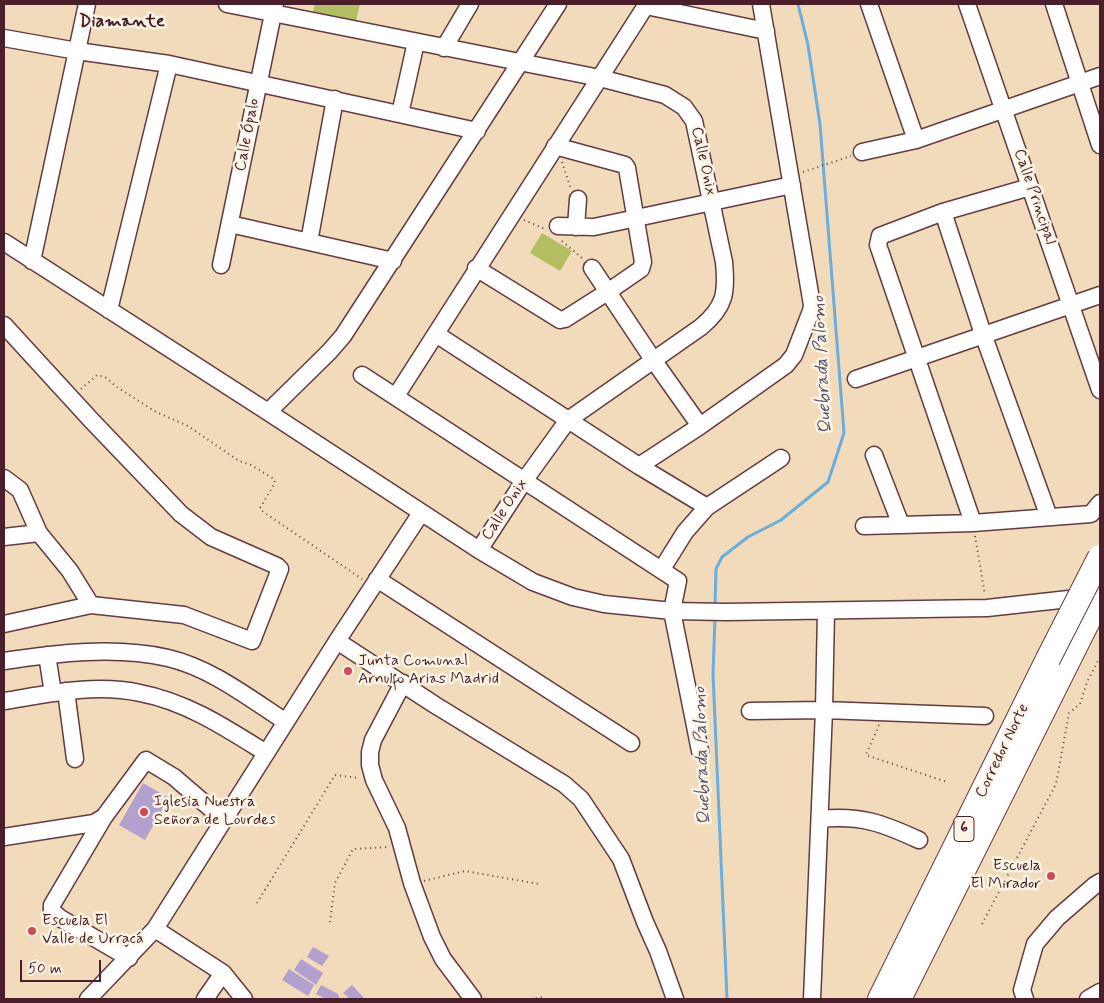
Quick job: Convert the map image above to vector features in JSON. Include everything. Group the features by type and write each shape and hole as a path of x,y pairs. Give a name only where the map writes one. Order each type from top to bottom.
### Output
{"highway":[{"name":"Corredor Norte","path":"899,999 1057,661 1100,558"},
{"name":"Corredor Norte","path":"880,999 1057,661 1100,596"}],"street":[{"path":"32,261 87,4"},
{"name":"Calle Onix","path":"227,4 274,8 416,42 600,78 665,95 684,107 694,121 726,277 722,302 714,316 654,361 595,399 568,420 524,481 479,550"},
{"path":"444,48 470,4"},
{"path":"268,412 329,352 342,336 393,261 558,4"},
{"path":"639,466 700,426 791,360 808,320 812,305 761,4"},
{"path":"869,4 916,140"},
{"name":"Calle Principal","path":"967,4 1100,390"},
{"path":"1054,4 1100,145"},
{"path":"396,396 476,268 646,5 766,32"},
{"name":"Calle Ópalo","path":"221,265 274,8"},
{"path":"4,38 77,52 169,64 259,82 477,131"},
{"path":"400,114 416,42"},
{"path":"110,310 169,64"},
{"path":"862,152 916,140 1100,76"},
{"path":"308,242 335,99"},
{"path":"476,268 560,320 565,319 641,269 635,218 625,164 554,149"},
{"path":"556,230 594,227 712,202 791,181"},
{"path":"973,523 878,245 878,240 880,236 943,212 1030,187"},
{"path":"576,227 578,199"},
{"path":"943,212 1049,517"},
{"path":"230,224 393,261"},
{"path":"4,242 479,550 533,582 573,597 604,604 672,611 726,612 987,608 1100,596"},
{"path":"592,268 700,426"},
{"path":"856,379 1100,296"},
{"path":"4,325 167,500 188,520 211,537 280,569 252,641 184,615 91,605 4,624"},
{"path":"436,334 639,466 707,507"},
{"path":"362,374 678,580 672,611 700,751"},
{"path":"874,455 901,525"},
{"path":"662,569 685,532 707,507 781,458"},
{"path":"4,478 20,490 39,533 70,570 91,605"},
{"path":"864,526 973,523 1049,517 1095,509"},
{"path":"88,999 155,929 421,512"},
{"path":"4,537 39,533"},
{"path":"375,582 631,743"},
{"path":"812,999 824,710 826,611"},
{"path":"337,641 564,784 581,799 621,859 676,999"},
{"path":"4,661 48,655 118,651 168,658 196,668 230,685 286,722"},
{"path":"48,655 60,692 74,760"},
{"path":"403,683 372,740 370,765 374,780 397,828 412,883 438,948 473,999"},
{"path":"4,701 93,689 139,692 170,701 220,724 266,753"},
{"path":"750,711 824,710 985,716"},
{"path":"129,958 60,918 52,911 52,905 104,817 146,760 174,778 224,820"},
{"path":"4,837 94,823 104,817"},
{"path":"820,819 865,819 887,825 919,840"},
{"path":"1025,999 1022,990 1035,944 1057,918 1100,882"},
{"path":"155,929 223,973 244,999"},
{"path":"205,999 223,973"},
{"path":"1088,999 1100,992"}],"path":[{"path":"554,149 563,163 570,187 578,199"},
{"path":"791,181 862,152"},
{"path":"512,214 549,230 556,230 592,268"},
{"path":"71,398 97,375 105,377 156,412 188,426 239,461 251,465 274,479 275,483 260,508 262,511 375,582"},
{"path":"973,523 987,608"},
{"path":"982,924 1056,784 1069,713 1080,704 1087,682 1100,657"},
{"path":"886,712 866,755 947,782"},
{"path":"257,903 335,776 374,780"},
{"path":"330,922 335,883 353,849 403,846"},
{"path":"412,883 464,871 539,884"},
{"path":"531,999 543,997"}],"green space":[{"path":"315,4 360,4 356,22 313,12"},
{"path":"542,233 572,251 560,271 530,253"}],"building":[{"name":"Iglesia Nuestra Señora de Lourdes","path":"143,783 169,798 145,840 119,825"},
{"path":"313,947 329,956 322,966 307,957"},
{"path":"301,959 323,973 316,985 294,970"},
{"path":"289,969 314,985 308,996 282,980"},
{"path":"321,985 338,994 340,999 326,999 316,994"},
{"path":"352,985 364,998 350,999 343,993"}],"waterway":[{"name":"Quebrada Palomo","path":"715,606 716,569 722,557 748,537 781,520 828,482 844,433 820,124 808,45 798,4"},
{"name":"Quebrada Palomo","path":"715,618 713,674 727,999"}],"place":[{"name":"Junta Comunal Arnulfo Arias Madrid","path":"348,671"},
{"name":"Iglesia Nuestra Señora de Lourdes","path":"144,812"},
{"name":"Escuela El Mirador","path":"1051,876"},
{"name":"Escuela El Valle de Urracá","path":"32,931"}],"district":[{"name":"Diamante","path":"122,22"}]}
